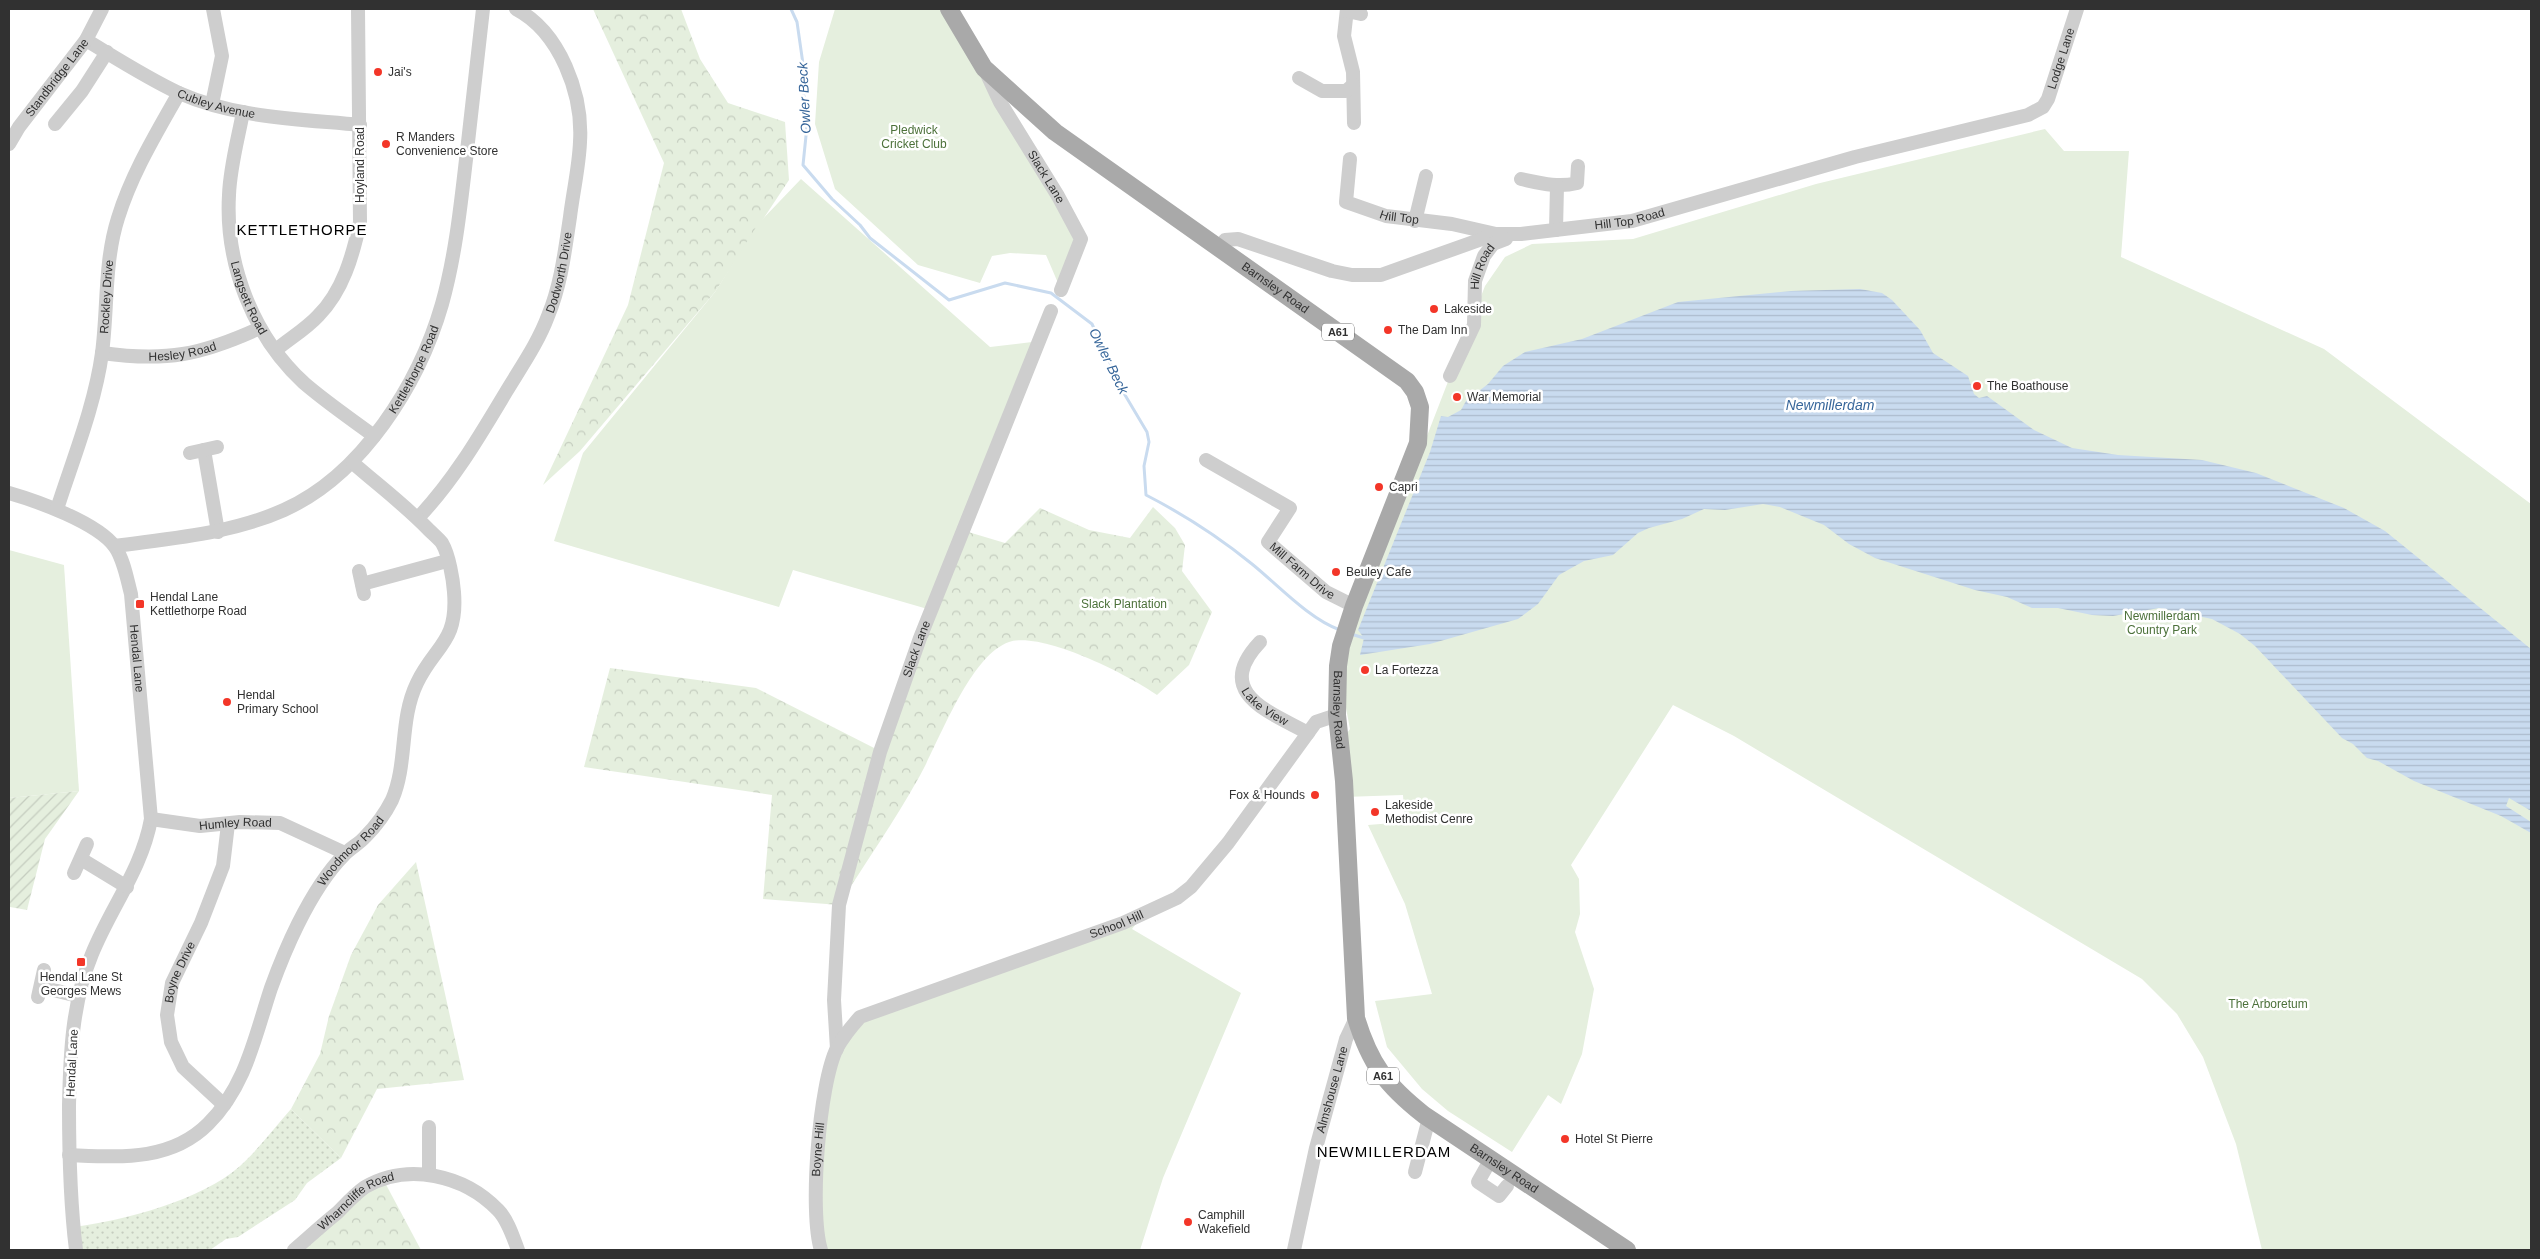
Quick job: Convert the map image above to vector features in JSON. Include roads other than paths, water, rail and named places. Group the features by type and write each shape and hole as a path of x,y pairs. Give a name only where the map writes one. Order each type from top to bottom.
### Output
{"main road":[{"name":"Barnsley Road","path":"949,9 984,68 1055,132 1407,381 1418,400 1420,413 1418,443 1354,606 1345,632 1338,666 1337,715 1344,781 1356,1018 1365,1048 1380,1073 1401,1096 1429,1118 1627,1250"}],"street":[{"name":"Standbridge Lane","path":"9,144 19,127 86,40 102,9"},
{"path":"212,104 222,56 213,9"},
{"name":"Hoyland Road","path":"276,350 318,316 332,298 345,276 354,252 360,222 358,9"},
{"name":"Kettlethorpe Road","path":"115,546 218,532 286,510 352,463 393,411 414,371 432,329 446,288 460,212 483,9"},
{"name":"Dodworth Drive","path":"418,518 459,469 540,335 556,293 562,264 580,141 575,96 563,62 552,40 536,21 516,9"},
{"name":"Lodge Lane","path":"2043,107 2052,91 2077,9"},
{"path":"1354,123 1353,72 1344,36 1346,15 1361,14"},
{"name":"Cubley Avenue","path":"86,40 179,93 212,104 243,112 360,125"},
{"name":"Standbridge Lane","path":"55,124 79,88 107,52"},
{"name":"Slack Lane","path":"984,68 1000,102 1058,196 1081,239 1061,290"},
{"path":"1300,78 1322,91 1346,91 1353,85"},
{"name":"Rockley Drive","path":"57,510 94,394 102,353 109,257 117,220 142,157 179,93"},
{"name":"Hill Top Road","path":"1218,248 1226,240 1238,239 1336,272 1352,275 1382,275 1496,234 1521,234 1632,221 1855,157 2028,115 2043,107"},
{"name":"Langsett Road","path":"243,112 229,195 230,230 234,260 260,328 276,350 305,383 374,436"},
{"name":"Hill Top","path":"1350,159 1346,202 1386,216 1452,224 1496,234"},
{"path":"1521,179 1557,186 1577,182 1578,166"},
{"path":"1415,221 1426,176"},
{"path":"1556,230 1557,186"},
{"name":"Hill Road","path":"1450,376 1474,325 1475,281 1484,256 1493,244 1521,234"},
{"name":"Slack Lane","path":"837,1049 834,1000 839,905 880,752 920,638 1051,311"},
{"name":"Hesley Road","path":"102,353 134,358 175,356 205,351 260,328"},
{"path":"190,453 210,448 218,532"},
{"name":"Mill Farm Drive","path":"1206,460 1290,508 1268,542 1326,592 1354,606"},
{"name":"Woodmoor Road","path":"69,1155 142,1156 165,1150 184,1142 207,1125 224,1105 240,1081 272,986 298,923 329,872 345,853 365,838 380,821 393,797 398,779 411,699 417,682 441,649 450,632 455,612 454,590 442,544 418,518 352,463"},
{"path":"9,494 57,510 103,535 115,546"},
{"name":"Hendal Lane","path":"76,1250 69,1155 70,1052 78,996 92,953 127,888 147,839 150,819 131,594 115,546"},
{"path":"362,583 447,561"},
{"name":"Lake View","path":"1260,643 1245,662 1242,676 1249,699 1308,733"},
{"name":"School Hill","path":"860,1017 1130,920 1176,898 1190,887 1216,857 1316,722 1337,715"},
{"name":"Humley Road","path":"150,819 200,826 240,822 280,823 345,853"},
{"name":"Boyne Drive","path":"224,1105 183,1068 170,1042 167,1016 172,983 201,923 223,866 228,824"},
{"path":"74,873 87,844"},
{"path":"80,859 127,888"},
{"path":"44,970 40,992 78,996"},
{"path":"834,1000 844,1014 860,1017"},
{"path":"837,1049 848,1030 860,1017"},
{"name":"Almshouse Lane","path":"1294,1250 1316,1148 1346,1039 1356,1018"},
{"name":"Boyne Hill","path":"820,1250 817,1238 817,1165 823,1099 828,1074 837,1049"},
{"path":"1415,1172 1429,1118"},
{"path":"429,1127 429,1174"},
{"path":"1491,1159 1478,1182 1499,1196 1507,1186"},
{"name":"Wharncliffe Road","path":"294,1250 363,1189 383,1180 408,1174 429,1174 466,1186 499,1210 511,1230 518,1250"}],"water":[{"name":"Newmillerdam","path":"1860,289 1882,293 1892,300 1920,330 1933,353 1968,376 1974,394 1979,398 1987,396 2034,430 2072,448 2118,455 2202,460 2256,473 2344,508 2385,531 2531,649 2531,811 2509,798 2506,806 2531,822 2531,833 2501,816 2414,781 2378,761 2367,758 2353,744 2342,738 2255,646 2240,634 2212,619 2159,608 2113,616 2092,615 2058,608 2032,608 2007,597 1975,590 1875,558 1849,544 1824,525 1780,507 1763,504 1725,510 1704,509 1682,519 1638,533 1613,555 1584,561 1559,575 1538,604 1518,619 1430,644 1360,655 1364,638 1358,630 1430,452 1441,416 1448,417 1461,410 1466,401 1488,384 1503,366 1525,352 1582,339 1678,302 1791,291"}],"waterway":[{"name":"Owler Beck","path":"791,9 797,22 803,64 802,78 807,126 803,165 832,199 860,225 870,238 949,300 1005,283 1051,293 1092,324 1125,395 1147,432 1149,442 1144,466 1146,495 1174,510 1240,554 1305,610 1328,625 1340,630"},
{"name":"Owler Beck","path":"1351,634 1364,638"}],"place":[{"name":"Jai's","path":"378,72"},
{"name":"R Manders Convenience Store","path":"386,144"},
{"name":"Lakeside","path":"1434,309"},
{"name":"The Dam Inn","path":"1388,330"},
{"name":"The Boathouse","path":"1977,386"},
{"name":"War Memorial","path":"1457,397"},
{"name":"Capri","path":"1379,487"},
{"name":"Beuley Cafe","path":"1336,572"},
{"name":"Hendal Lane Kettlethorpe Road","path":"140,604"},
{"name":"La Fortezza","path":"1365,670"},
{"name":"Hendal Primary School","path":"227,702"},
{"name":"Fox & Hounds","path":"1315,795"},
{"name":"Lakeside Methodist Cenre","path":"1375,812"},
{"name":"Hendal Lane St Georges Mews","path":"81,962"},
{"name":"Hotel St Pierre","path":"1565,1139"},
{"name":"Camphill Wakefield","path":"1188,1222"}],"district":[{"name":"KETTLETHORPE","path":"302,229"},
{"name":"NEWMILLERDAM","path":"1384,1151"}],"park label":[{"name":"Pledwick Cricket Club","path":"914,137"},
{"name":"Slack Plantation","path":"1124,604"},
{"name":"Newmillerdam Country Park","path":"2162,623"},
{"name":"The Arboretum","path":"2268,1004"}]}
